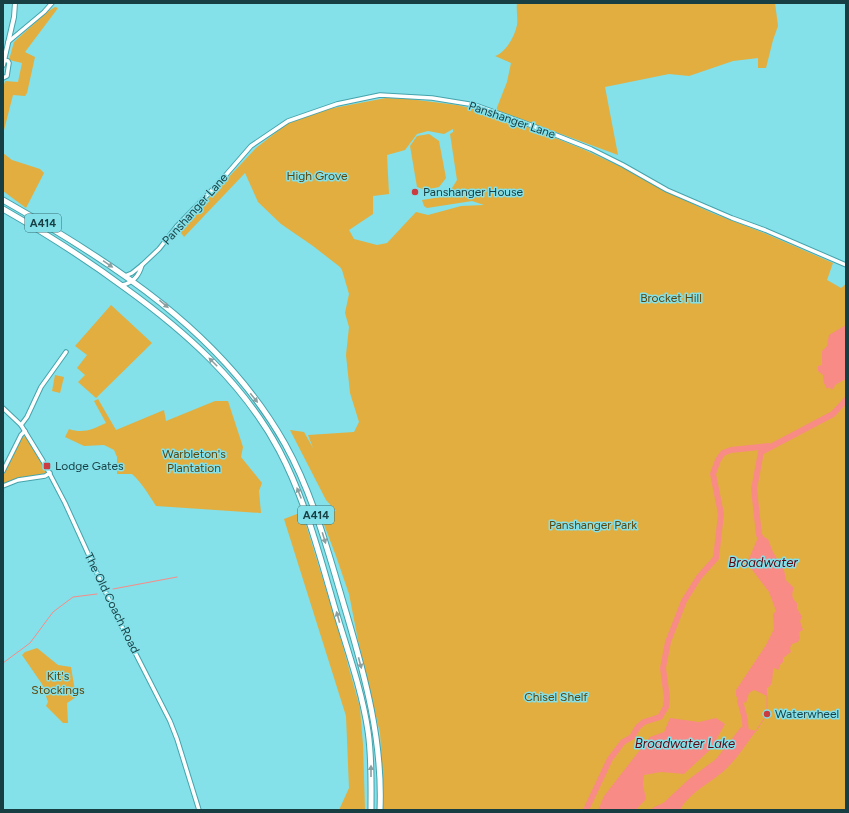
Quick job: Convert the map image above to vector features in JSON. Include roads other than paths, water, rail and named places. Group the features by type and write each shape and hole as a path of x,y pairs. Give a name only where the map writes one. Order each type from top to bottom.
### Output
{"highway":[{"name":"A414","path":"3,200 55,230 125,276 161,302 183,321 236,375 262,408 285,444 318,519 349,623 369,698 374,721 378,757 380,810"},
{"name":"A414","path":"3,209 78,255 122,285 177,328 228,377 257,414 278,449 299,492 348,648 363,705 371,756 371,810"}],"main road":[{"path":"3,66 14,17 15,3"}],"street":[{"path":"8,42 44,12 52,3"},
{"path":"3,78 7,76 9,63 8,61 4,60"},
{"name":"Panshanger Lane","path":"125,276 142,265 159,249 177,226 218,184 251,146 288,121 337,104 380,95 432,98 476,105 591,149 667,190 846,265"},
{"name":"Panshanger Lane","path":"132,281 136,278 142,265"},
{"path":"122,285 128,284 132,281"},
{"path":"21,425 27,417 41,387 66,352"},
{"name":"The Old Coach Road","path":"3,408 21,425 25,431 50,474 70,514 117,617 171,724 199,810"},
{"path":"3,471 21,435 25,431"},
{"path":"3,486 18,480 50,474"}],"water":[{"path":"846,325 846,379 835,385 831,390 830,387 827,389 824,383 823,375 818,371 818,366 822,365 822,351 827,346 829,335"},
{"name":"Broadwater","path":"759,535 768,539 773,552 784,570 786,580 794,588 792,597 797,603 797,608 802,617 800,621 803,630 799,632 800,638 798,642 792,644 790,648 791,652 783,658 780,668 778,670 774,668 771,685 767,688 767,696 754,690 749,693 746,703 740,701 736,696 736,690 766,645 774,629 773,614 776,611 769,592 747,563"},
{"name":"Broadwater Lake","path":"670,718 699,722 716,718 725,724 711,749 684,774 661,772 644,775 643,785 646,799 636,810 598,810 604,796 650,737 664,732"},
{"path":"741,727 756,731 740,754 723,772 690,797 680,810 664,810 658,808 689,779 716,759"}],"waterway":[{"path":"763,541 759,535 754,489 761,452 833,414 846,400"},
{"path":"586,810 610,759 623,742 632,737 638,727 644,722 660,717 666,707 667,698 663,668 668,642 684,601 699,577 716,558 721,514 713,474 718,460 723,453 731,450 768,446"},
{"path":"113,589 177,577"},
{"path":"3,663 30,643 53,612 73,597 97,594"},
{"path":"744,694 740,701 745,722 745,735"},
{"path":"756,731 767,714 767,696"},
{"path":"655,810 666,805"}],"place":[{"name":"Panshanger House","path":"415,192"},
{"name":"Lodge Gates","path":"47,466"},
{"name":"Waterwheel","path":"767,714"}],"park label":[{"name":"High Grove","path":"317,176"},
{"name":"Brocket Hill","path":"671,298"},
{"name":"Warbleton's Plantation","path":"194,461"},
{"name":"Panshanger Park","path":"593,525"},
{"name":"Kit's Stockings","path":"58,683"},
{"name":"Chisel Shelf","path":"556,697"}]}
